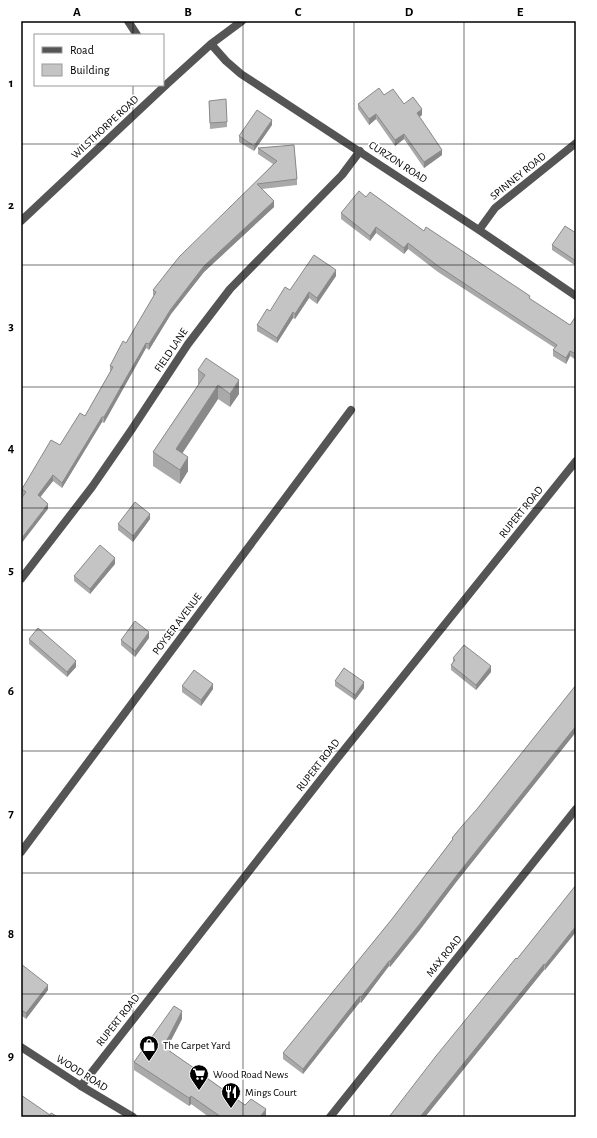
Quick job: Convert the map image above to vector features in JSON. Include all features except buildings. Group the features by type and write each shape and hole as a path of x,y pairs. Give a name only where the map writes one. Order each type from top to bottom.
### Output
{"street":[{"path":"128,21 136,34"},
{"name":"WILSTHORPE ROAD","path":"21,221 211,44 242,21"},
{"name":"CURZON ROAD","path":"211,44 226,61 241,74 360,151 576,296"},
{"path":"164,77 168,83"},
{"name":"SPINNEY ROAD","path":"479,230 495,208 576,143"},
{"name":"FIELD LANE","path":"21,579 92,487 188,344 230,289 342,175 360,151"},
{"name":"POYSER AVENUE","path":"21,852 351,410"},
{"name":"RUPERT ROAD","path":"81,1086 336,760 576,461"},
{"name":"MAX ROAD","path":"330,1117 576,809"},
{"name":"WOOD ROAD","path":"21,1047 81,1086 133,1117"}],"place":[{"name":"The Carpet Yard","path":"149,1062"},
{"name":"Wood Road News","path":"199,1091"},
{"name":"Mings Court","path":"231,1109"}]}
